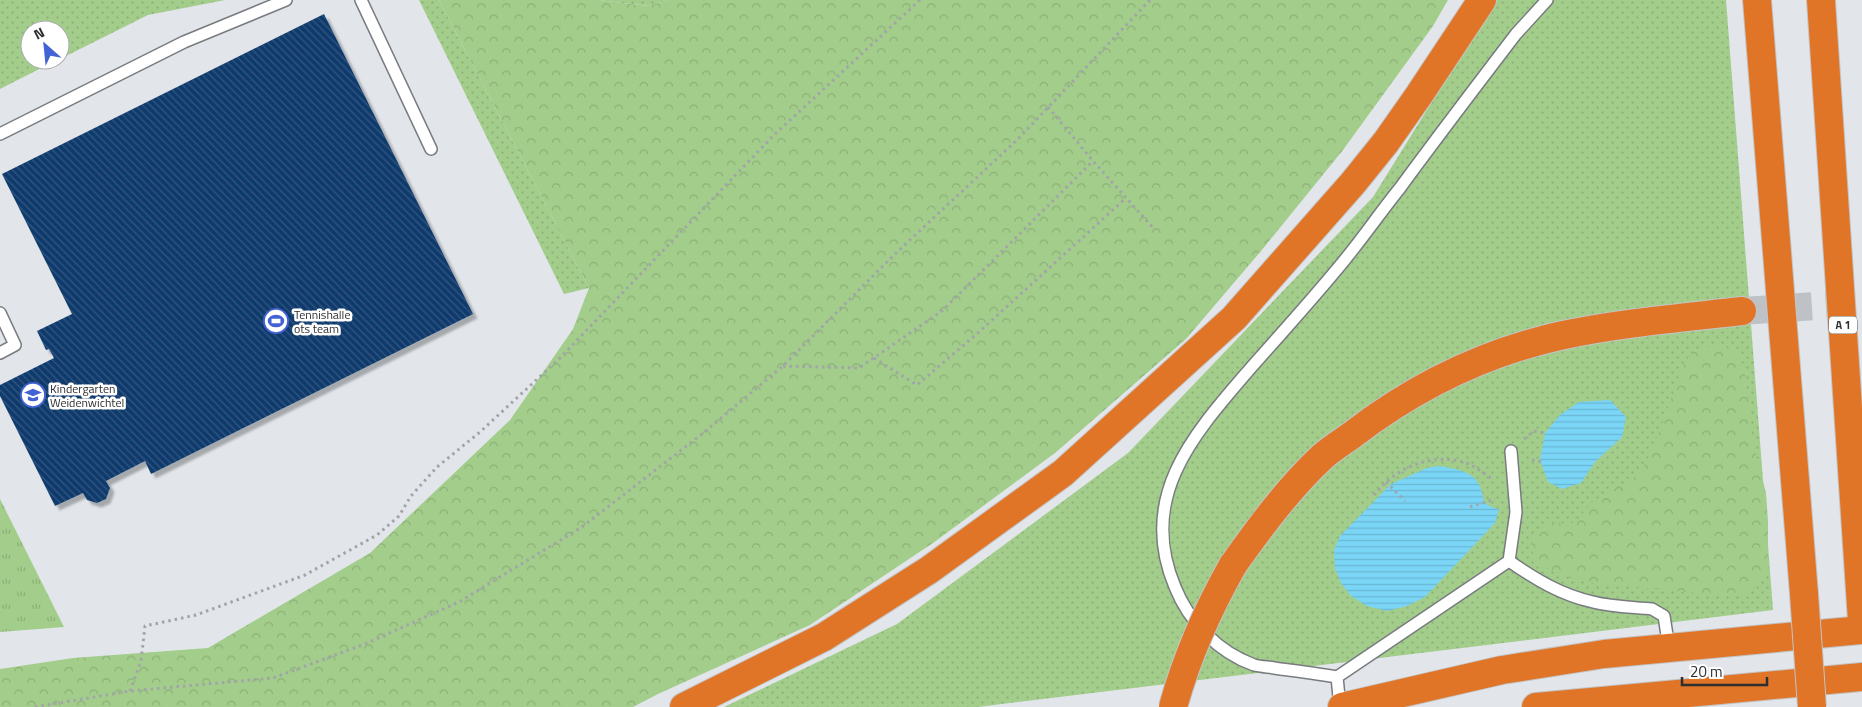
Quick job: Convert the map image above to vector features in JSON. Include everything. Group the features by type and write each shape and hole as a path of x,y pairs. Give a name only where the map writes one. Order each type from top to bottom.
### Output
{"highway":[{"path":"684,707 824,637 929,570 1063,473 1234,318 1353,183 1408,111 1482,0"},
{"path":"1757,0 1812,707"},
{"name":"A 1","path":"1821,0 1862,621"},
{"path":"1173,707 1194,642 1216,596 1233,565 1264,520 1323,457 1372,419 1429,384 1504,352 1558,336 1615,326 1742,311"},
{"path":"1341,707 1502,670 1604,654 1862,630"},
{"path":"1536,707 1862,677"}],"lane":[{"path":"0,134 184,42 286,0"},
{"path":"360,0 431,149"},
{"path":"1511,451 1516,512 1509,561 1336,676 1255,665 1224,649 1206,635 1191,617 1178,595 1168,570 1162,543 1163,514 1169,488 1179,464 1203,425 1340,266 1516,34 1547,0"},
{"path":"0,313 15,345 0,353"},
{"path":"1509,561 1546,585 1576,597 1593,602 1652,609 1659,612 1664,616 1669,648"},
{"path":"1336,676 1341,707"}],"path":[{"path":"130,691 142,661 145,626 196,616 305,575 377,535 399,516 411,496 437,467 480,432 559,359 774,135 920,0"},
{"path":"35,707 130,691 273,678 365,644 458,602 582,527 702,434 782,366 896,253 1018,139 1150,0"},
{"path":"1048,107 1092,161 1154,230"},
{"path":"782,366 859,368 942,311 1092,161"},
{"path":"874,358 917,385 979,332 1126,198"},
{"path":"1534,431 1544,433"},
{"path":"1374,495 1394,475 1410,466 1430,460 1449,459 1469,464 1514,492"},
{"path":"1532,460 1542,462"},
{"path":"1386,482 1405,501"},
{"path":"1470,507 1485,502"}],"green space":[{"path":"0,0 225,0 148,15 70,54 70,20 20,20 20,70 37,70 0,89"},
{"path":"419,0 439,0 589,288 564,294"},
{"path":"439,0 598,0 648,6 669,0 1448,0 1433,26 1343,150 1186,339 1055,453 933,543 810,625 633,707 0,707 0,669 73,658 208,648 370,553 510,420 573,329 589,288"},
{"path":"598,0 669,0 649,6"},
{"path":"1495,0 1726,0 1773,610 978,707 724,707 897,624 1128,453 1373,197"},
{"path":"1716,345 1734,352 1744,367 1754,447 1766,493 1768,568 1760,585 1744,595 1725,596 1585,582 1560,575 1543,566 1534,556 1531,545 1534,534 1542,526 1552,522 1571,524 1578,519 1591,503 1635,477 1643,468 1656,441 1685,361 1699,350"},
{"path":"0,499 64,627 0,632"}],"water":[{"path":"1610,400 1626,417 1622,437 1595,462 1581,483 1562,489 1548,482 1540,460 1545,433 1560,415 1579,402"},
{"path":"1439,466 1464,472 1476,480 1485,502 1499,509 1495,523 1425,597 1407,606 1387,611 1367,606 1351,596 1341,583 1335,568 1334,550 1340,536 1391,484 1427,468"}],"building":[{"path":"324,14 473,314 151,474 145,461 106,481 110,488 106,499 97,503 87,500 83,493 55,506 0,396 0,385 54,358 49,349 46,350 37,331 72,314 2,174"}],"tunnel":[{"path":"1742,311 1862,303"}],"place":[{"name":"Tennishalle ots team","path":"276,321"},
{"name":"Kindergarten Weidenwichtel","path":"33,395"}]}
